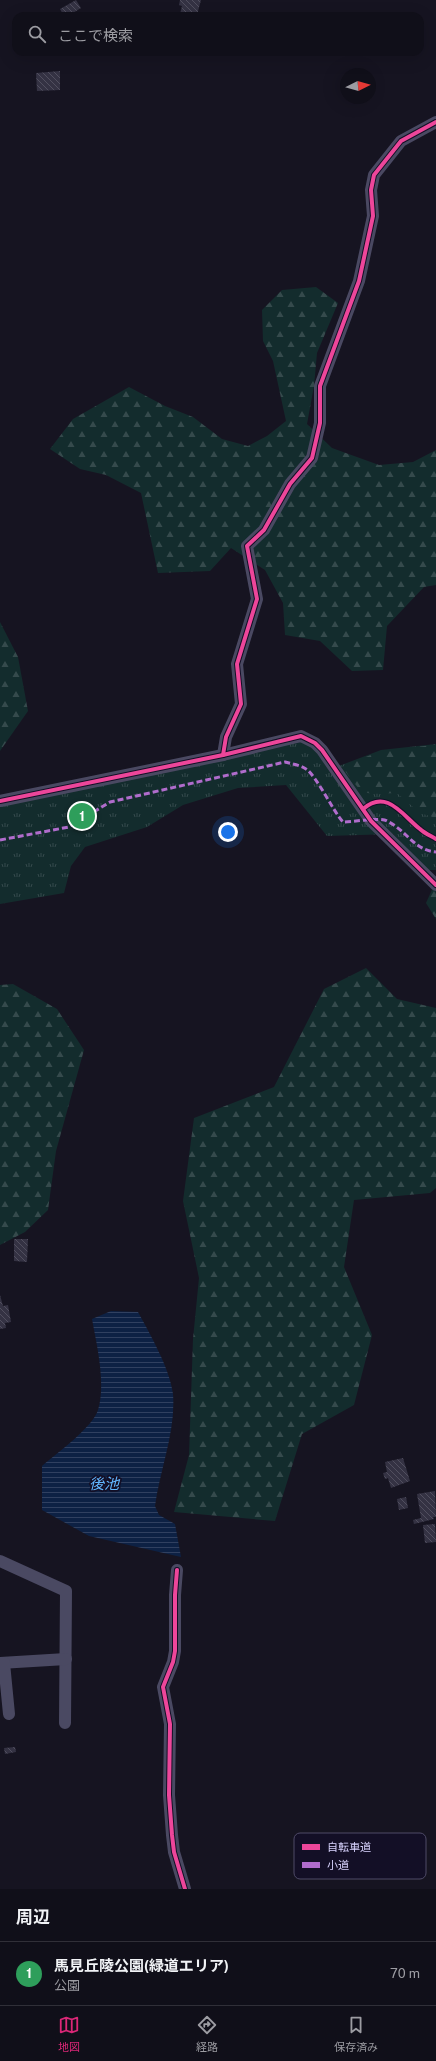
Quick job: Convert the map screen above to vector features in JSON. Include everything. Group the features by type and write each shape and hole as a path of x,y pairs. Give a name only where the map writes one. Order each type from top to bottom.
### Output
{"street":[{"path":"223,755 226,737 241,704 237,664 257,599 247,546 264,530 290,484 312,458 320,423 320,386 359,281 373,216 371,190 374,175 401,141 436,122"},
{"path":"0,800 223,755 301,736 315,743 322,750 371,821 436,885"},
{"path":"0,1561 66,1592 65,1723"},
{"path":"177,1570 175,1595 175,1651 173,1662 163,1687 170,1724 169,1795 172,1835 174,1852 185,1889"},
{"path":"8,1714 2,1663 66,1659"}],"green space":[{"path":"316,287 338,303 317,353 314,386 307,424 332,448 379,465 413,462 436,450 436,585 424,587 387,626 383,670 352,671 320,641 285,635 283,603 265,570 231,548 210,571 158,573 141,493 106,475 80,469 50,449 73,419 129,387 165,406 193,417 222,439 248,446 267,436 286,421 273,361 263,341 262,310 282,290"},
{"path":"0,622 18,657 28,711 0,751"},
{"path":"300,740 313,746 331,769 381,750 436,744 436,870 428,870 393,834 327,836 286,785 238,788 183,805 147,827 85,847 71,866 64,893 0,904 0,804"},
{"path":"436,745 436,818 420,813 397,793 376,794 364,792 355,784 342,767 380,751"},
{"path":"436,881 436,919 426,903"},
{"path":"366,968 397,999 436,1008 436,1188 430,1193 354,1200 344,1267 372,1335 354,1405 302,1434 275,1521 174,1512 189,1455 193,1339 199,1278 183,1201 194,1118 274,1087 324,989"},
{"path":"13,984 57,1009 84,1050 56,1151 48,1210 25,1232 0,1245 0,985"}],"water":[{"name":"後池","path":"111,1311 138,1312 159,1352 171,1384 173,1394 172,1422 155,1506 159,1515 175,1524 181,1557 89,1536 42,1510 42,1466 82,1432 95,1417 98,1410 101,1377 92,1319"}],"building":[{"path":"76,0 81,8 74,12 62,12 60,9"},
{"path":"180,0 201,0 198,12 180,12 182,6 179,5"},
{"path":"60,71 60,90 37,91 36,73"},
{"path":"14,1239 28,1239 27,1262 14,1261"},
{"path":"0,1295 3,1306 8,1305 11,1322 5,1323 6,1328 0,1329"},
{"path":"403,1458 410,1481 391,1488 388,1478 385,1479 383,1473 387,1472 385,1462"},
{"path":"435,1491 436,1517 433,1517 434,1519 414,1524 413,1520 421,1518 417,1494"},
{"path":"406,1497 408,1508 399,1510 397,1499"},
{"path":"435,1524 436,1542 425,1543 423,1525"},
{"path":"15,1747 16,1752 5,1754 4,1748"}],"marked path":[{"path":"0,840 69,827 110,802 285,762 301,766 315,778 343,822 372,820 387,821 422,848 436,852"}],"cycle path":[{"path":"223,755 226,737 241,704 237,664 257,599 247,546 264,530 290,484 312,458 320,423 320,386 359,281 373,216 371,190 374,175 401,141 436,122"},
{"path":"0,801 223,755 301,736 315,743 322,750 371,821 436,885"},
{"path":"363,809 372,803 380,801 387,803 401,811 422,830 436,839"},
{"path":"177,1570 175,1595 175,1651 173,1662 163,1687 170,1724 169,1795 172,1835 174,1852 185,1889"}],"place":[{"name":"馬見丘陵公園(緑道エリア)","path":"82,816"}]}
